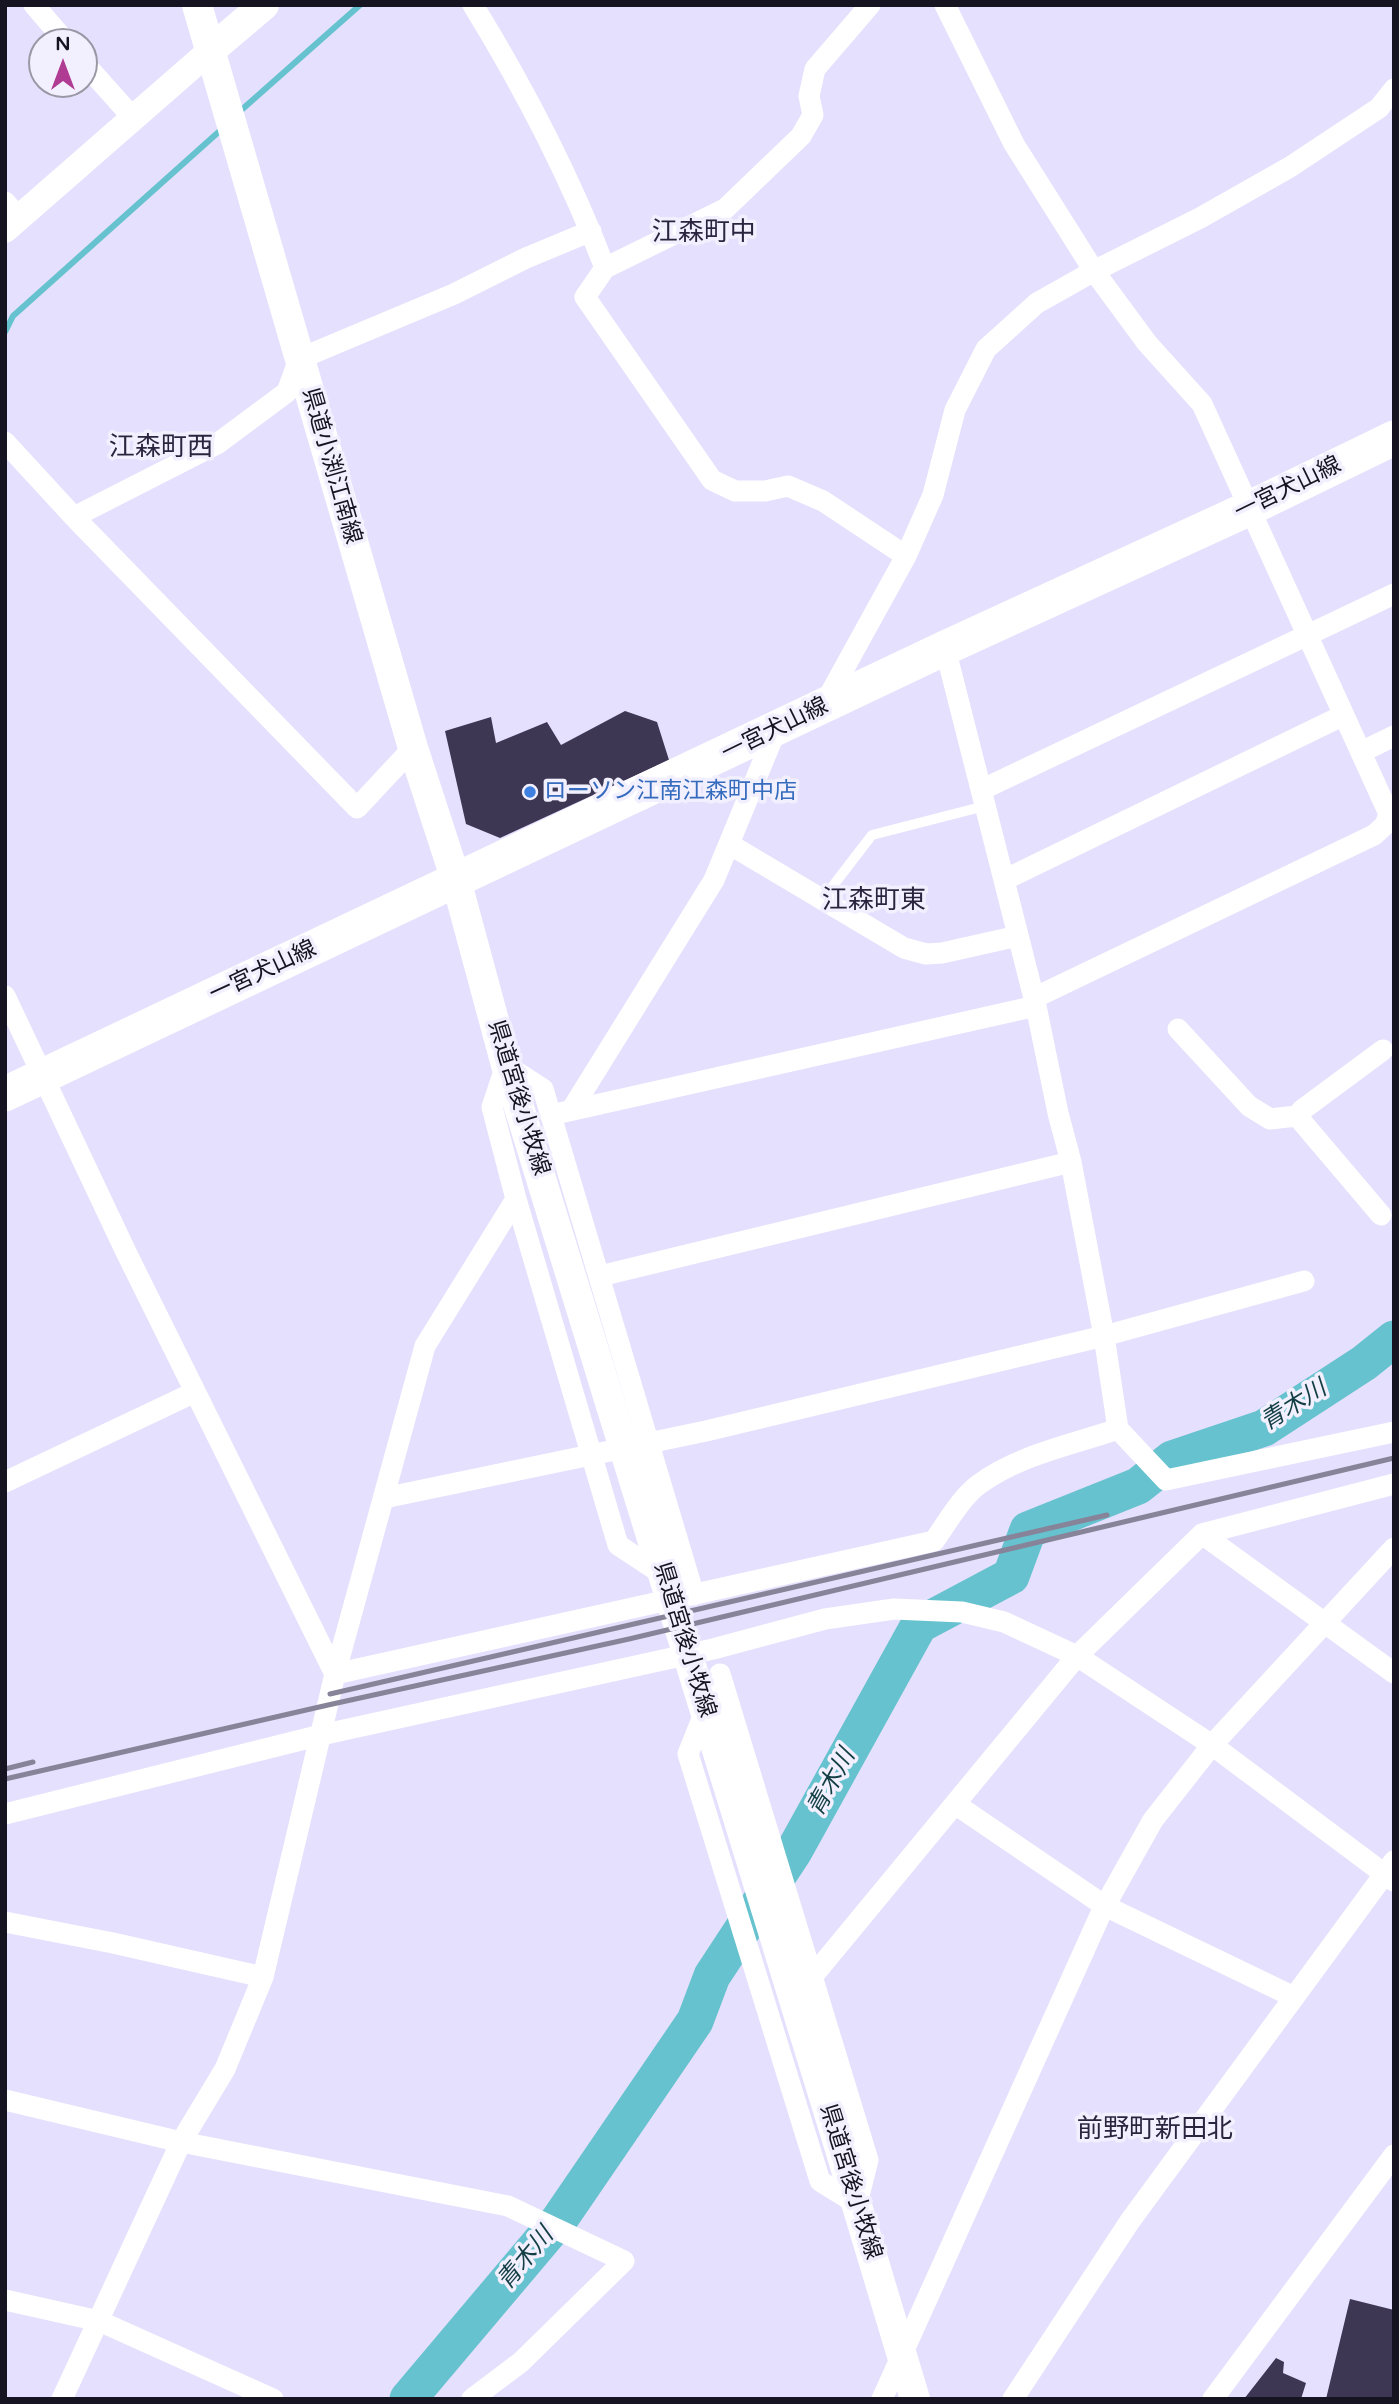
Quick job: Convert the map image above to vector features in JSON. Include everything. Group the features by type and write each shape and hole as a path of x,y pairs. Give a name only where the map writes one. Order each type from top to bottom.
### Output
{"main road":[{"name":"県道小渕江南線","path":"197,5 413,748 457,880"},
{"path":"211,50 264,5"},
{"name":"一宮犬山線","path":"5,1094 1394,438"},
{"name":"県道宮後小牧線","path":"457,880 506,1065 915,2399"}],"street":[{"path":"34,5 54,28"},
{"path":"473,5 511,66 591,231 605,268"},
{"path":"870,5 816,69 809,96 813,115 801,136 725,209 605,268 585,297 712,480 735,491 765,491 788,486 823,501 906,556"},
{"path":"551,1115 1035,1002 1374,835 1385,825 1389,814 1202,404 1147,343 1094,271 1014,144 945,5"},
{"path":"10,217 134,119 211,50"},
{"path":"98,78 134,119"},
{"path":"822,708 906,556 933,495 955,410 986,349 1037,303 1200,218 1290,167 1379,108 1394,89"},
{"path":"74,517 216,444 287,392 299,359 454,294 526,258 591,231"},
{"path":"5,442 74,517 357,808 413,748"},
{"path":"983,798 1394,594"},
{"path":"945,648 1035,1002 1071,1162 1104,1336 1118,1429 1158,1473 1394,1432"},
{"path":"1004,880 1344,715"},
{"path":"572,1109 714,880 776,730"},
{"path":"1361,752 1394,736"},
{"path":"729,844 904,948 926,954 943,953 1018,936"},
{"path":"5,996 195,1392 335,1674"},
{"path":"1178,1029 1249,1106 1270,1119 1297,1116 1302,1110 1390,1052"},
{"path":"506,1065 543,1089 694,1595 618,1545 516,1199 492,1107 506,1065"},
{"path":"1297,1116 1381,1215"},
{"path":"600,1276 1071,1162"},
{"path":"62,2399 181,2141 225,2069 263,1977 335,1674 425,1346 516,1199"},
{"path":"384,1498 650,1443 1104,1336 1304,1281"},
{"path":"5,1482 195,1392"},
{"path":"335,1674 934,1541 976,1486 1049,1449 1118,1429"},
{"path":"812,1977 1077,1656 1202,1534 1394,1484"},
{"path":"1202,1534 1394,1673"},
{"path":"881,2399 1105,1906 1153,1820 1212,1745 1394,1548"},
{"path":"5,1814 321,1735 713,1649 825,1619 894,1609 961,1612 1004,1622 1077,1656 1212,1745 1391,1872 1294,1997 1130,2221 1013,2399"},
{"path":"713,1649 868,2160 857,2204 820,2181 688,1754 720,1674"},
{"path":"955,1804 1105,1906 1294,1997"},
{"path":"5,1922 263,1977"},
{"path":"5,2100 181,2141 508,2206 624,2261 521,2362 472,2399"},
{"path":"1213,2399 1394,2155"},
{"path":"5,2300 99,2322 273,2399"}],"lane":[{"path":"822,900 872,835 983,798"}],"building":[{"name":"ローソン江南江森町中店","path":"625,711 657,722 669,760 500,838 466,824 445,731 491,717 496,743 547,722 561,745"},
{"path":"1350,2299 1394,2310 1394,2399 1326,2399"},
{"path":"1276,2358 1284,2362 1283,2373 1306,2383 1301,2399 1244,2399"}],"waterway":[{"path":"238,113 360,5"},
{"path":"5,332 13,316 223,128"},
{"name":"青木川","path":"408,2399 559,2220 695,2021 712,1976 794,1851 919,1625 1011,1576 1028,1530 1138,1486 1172,1459 1264,1428 1364,1363 1394,1339"}],"railway":[{"path":"5,1779 629,1639 1394,1458"},
{"path":"330,1694 1107,1515"},
{"path":"5,1769 33,1762"}],"place":[{"name":"ローソン江南江森町中店","path":"530,792"}],"district":[{"name":"江森町中","path":"704,233"},
{"name":"江森町西","path":"161,448"},
{"name":"江森町東","path":"874,901"},
{"name":"前野町新田北","path":"1155,2130"}]}
